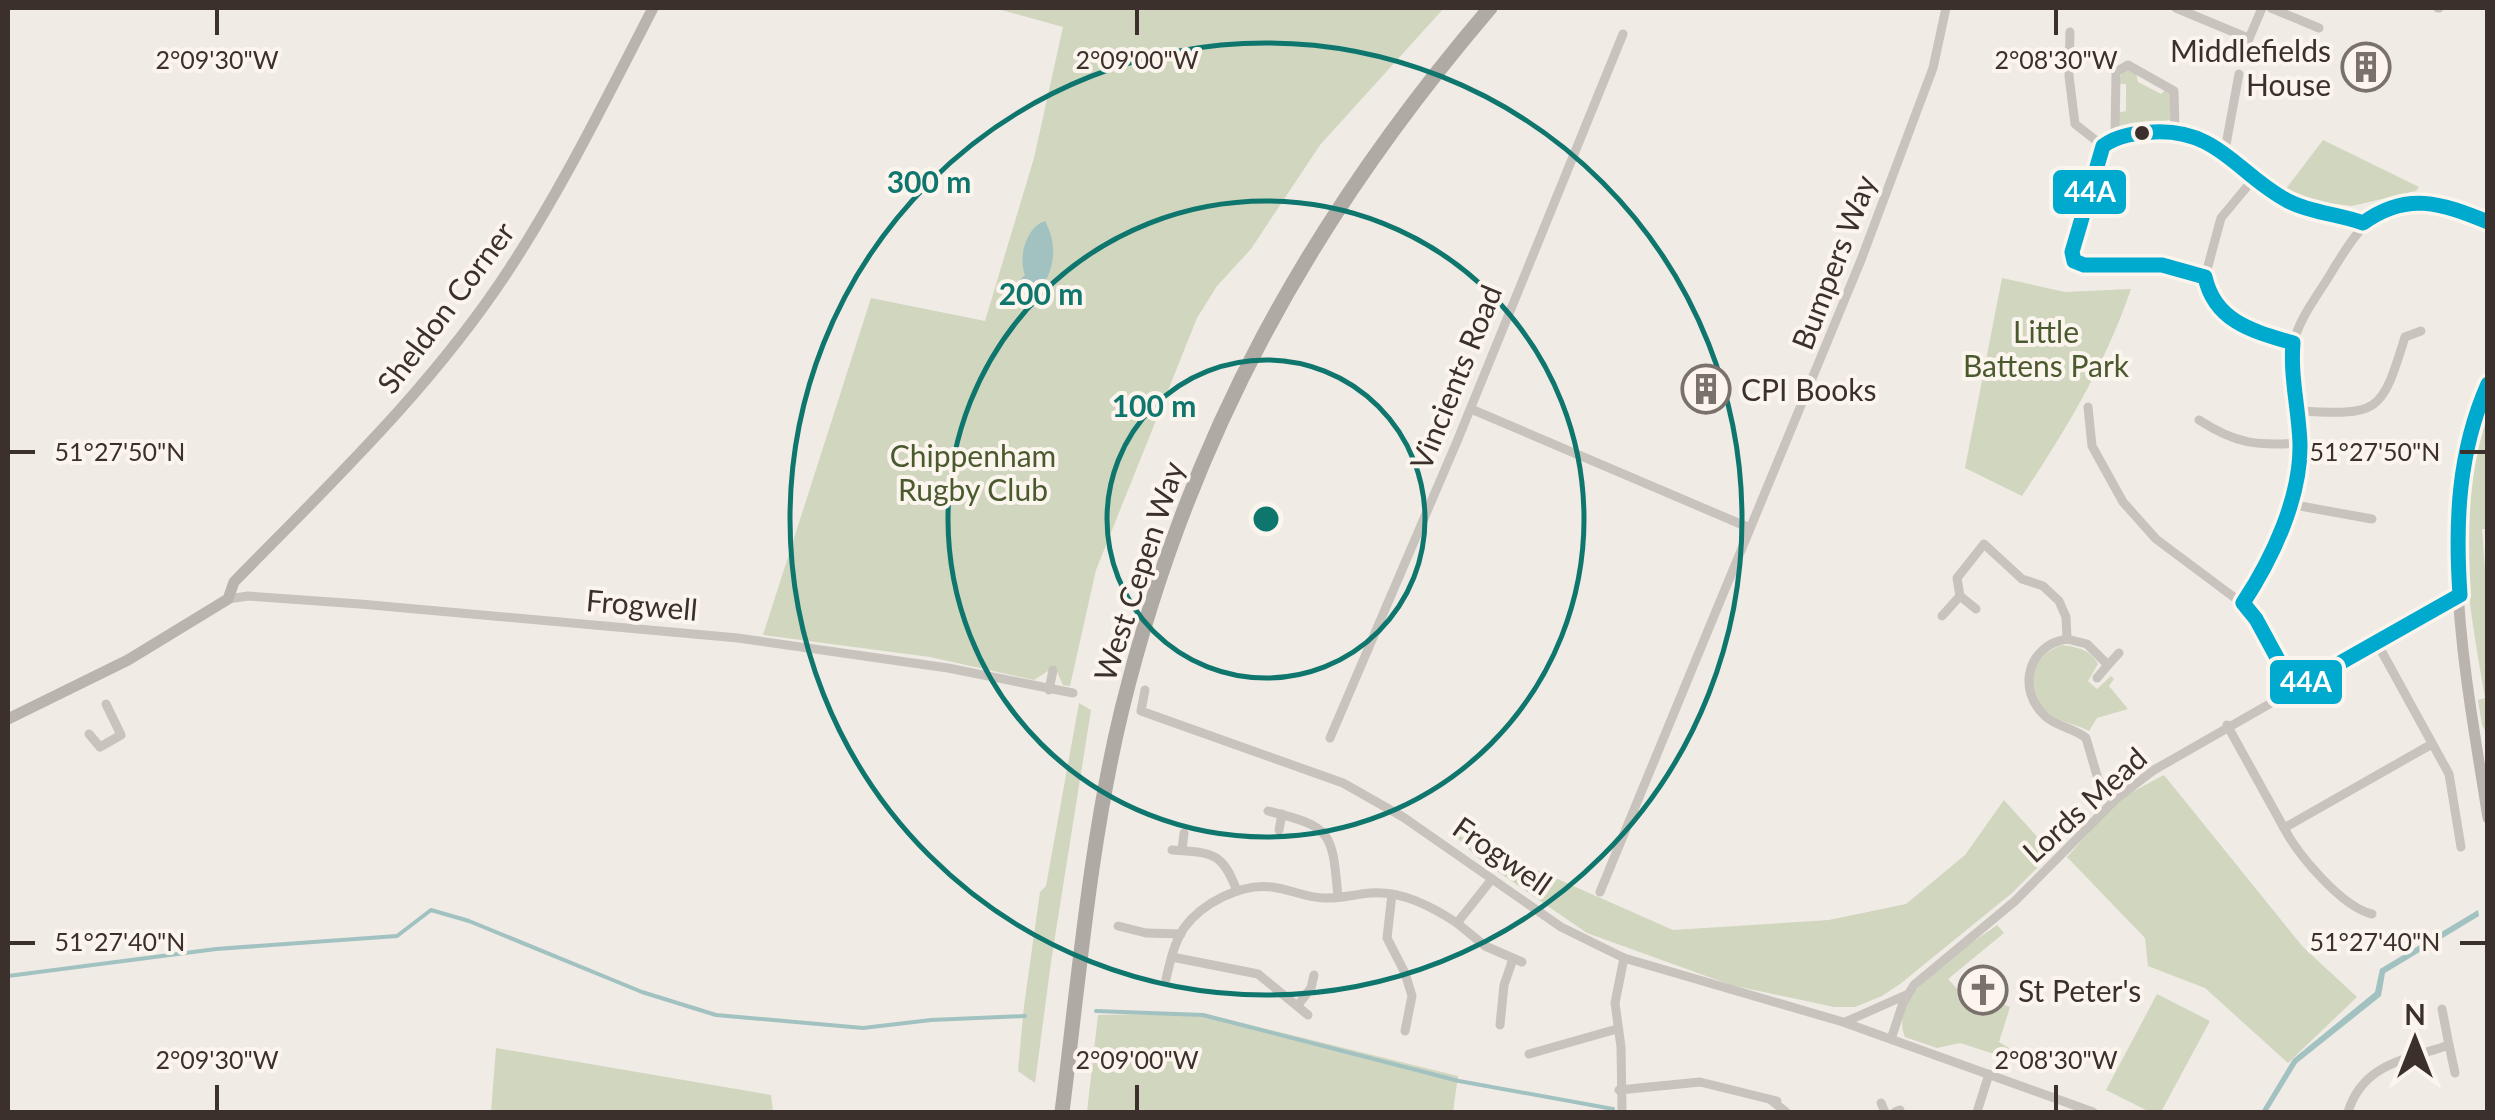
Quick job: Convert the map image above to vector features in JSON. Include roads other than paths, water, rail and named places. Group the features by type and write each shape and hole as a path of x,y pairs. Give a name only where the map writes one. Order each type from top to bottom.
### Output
{"highway":[{"name":"West Cepen Way","path":"1062,1112 1111,760 1148,614 1188,496 1212,436 1295,275 1383,142 1490,8"}],"street":[{"name":"Sheldon Corner","path":"228,599 234,582 426,379 508,271 590,132 653,8"},
{"name":"Bumpers Way","path":"1600,892 1808,393 1911,132 1934,68 1946,8"},
{"path":"2176,8 2248,38"},
{"path":"2242,55 2262,8"},
{"path":"2272,8 2319,28"},
{"path":"2070,32 2075,124 2104,146"},
{"name":"Vincients Road","path":"1330,738 1623,34"},
{"path":"2114,138 2116,72 2128,64 2174,92 2174,130"},
{"path":"2225,150 2239,74"},
{"path":"2205,276 2170,266 2098,267 2069,263 2104,146 2114,138 2174,130 2200,136 2225,150 2254,177 2299,206 2363,224"},
{"path":"2254,177 2221,218 2205,276 2212,301 2228,320 2293,343"},
{"path":"2242,603 2257,580 2289,504 2298,471 2300,444 2293,343 2312,304 2363,224 2388,206 2416,200 2448,206 2488,222"},
{"path":"2297,411 2344,414 2376,403 2391,384 2405,338 2422,331"},
{"path":"2488,383 2476,411 2464,460 2456,544 2488,818"},
{"path":"1470,408 1750,528"},
{"path":"2088,408 2092,446 2123,502 2152,535 2242,603 2256,619 2294,689"},
{"path":"2198,420 2244,443 2300,444"},
{"path":"2289,504 2372,519"},
{"path":"1976,609 1960,596 1957,578 1992,534"},
{"path":"1984,544 2022,579 2042,586 2059,602 2066,617 2067,639"},
{"name":"Frogwell","path":"228,599 248,596 360,604 738,638 948,668 1073,693"},
{"path":"1942,616 1960,596"},
{"name":"Lords Mead","path":"1892,1039 1906,995 1917,982 2015,902 2116,799 2154,770 2228,726 2460,596"},
{"path":"8,719 128,660 228,599"},
{"path":"2108,665 2087,644 2067,639 2051,644 2034,659 2028,674 2029,692 2046,718 2086,738 2097,776 2116,799"},
{"path":"2377,642 2450,777 2461,848"},
{"path":"2097,678 2119,653"},
{"path":"1049,690 1053,670"},
{"path":"1136,724 1146,690"},
{"path":"88,734 100,746 121,735 106,704"},
{"name":"Frogwell","path":"1140,712 1343,783 1403,816 1570,932 1624,958 1843,1022 2093,1112"},
{"path":"2228,726 2297,850 2344,899 2372,914"},
{"path":"2284,828 2432,744"},
{"path":"1268,811 1308,821 1328,838 1335,859 1338,898"},
{"path":"1279,830 1282,814"},
{"path":"1184,832 1177,850 1206,852 1219,858 1237,891"},
{"path":"1457,923 1492,879"},
{"path":"1166,979 1181,934 1202,912 1237,891 1272,887 1308,897 1338,898 1392,894 1426,906 1457,923 1485,946 1517,961 1504,983 1497,1017"},
{"path":"1392,894 1386,934 1412,996 1405,1031"},
{"path":"1118,926 1181,934"},
{"path":"1172,956 1258,974 1308,1014"},
{"path":"1622,1112 1616,989 1624,958"},
{"path":"1298,1005 1311,988 1314,975"},
{"path":"1843,1022 1906,995"},
{"path":"2442,1009 2455,1073"},
{"path":"1529,1054 1616,1029"},
{"path":"2348,1112 2357,1090 2372,1073 2449,1044"},
{"path":"1977,1112 1990,1074"},
{"path":"1620,1090 1700,1082 1773,1100 1786,1112"}],"water":[{"path":"1045,221 1052,241 1050,270 1033,295 1011,299 1010,289 1025,275 1022,260 1028,236"},
{"path":"2478,910 2479,916 2385,973 2381,996 2297,1063 2267,1112 2261,1112 2293,1059 2375,992 2380,969"}],"waterway":[{"path":"8,976 216,949 397,936 431,910 469,921 642,992 716,1015 863,1028 1025,1016"},
{"path":"1096,1011 1203,1015 1459,1081 1613,1109"}],"place":[{"name":"Middlefields House","path":"2366,67"},
{"name":"CPI Books","path":"1706,389"},
{"name":"St Peter's","path":"1983,990"}],"park label":[{"name":"Little Battens Park","path":"2046,348"},
{"name":"Chippenham Rugby Club","path":"973,472"}]}
